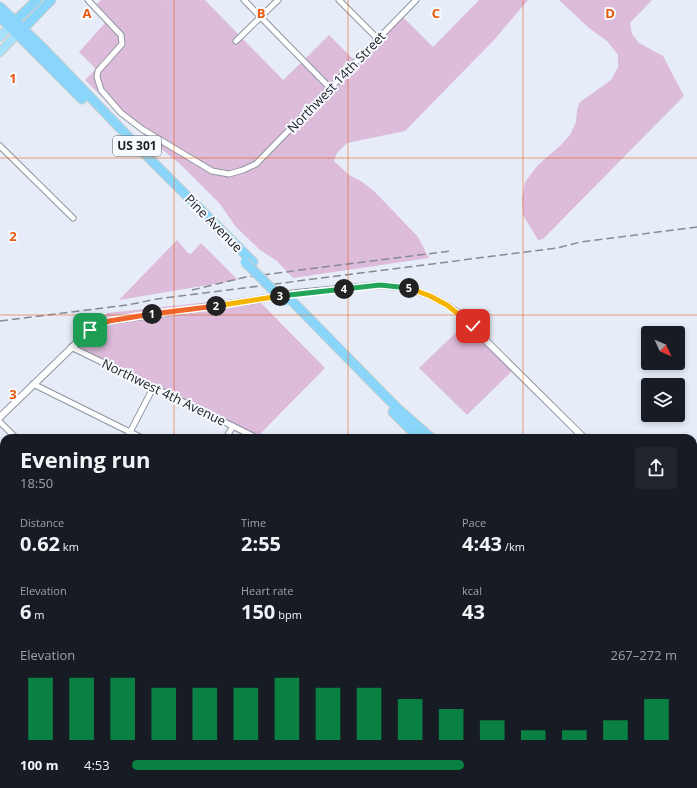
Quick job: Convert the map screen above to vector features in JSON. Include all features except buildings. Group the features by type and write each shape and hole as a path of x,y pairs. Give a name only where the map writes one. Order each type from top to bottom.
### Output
{"highway":[{"path":"13,24 37,0"},
{"path":"20,31 51,0"},
{"name":"Pine Avenue","path":"0,7 13,24 249,262 398,409 426,434"},
{"name":"Pine Avenue","path":"0,17 13,24"},
{"name":"Pine Avenue","path":"288,301 416,434"}],"main road":[{"path":"0,37 13,24"},
{"path":"0,52 20,31"}],"street":[{"name":"Northwest 14th Street","path":"88,0 122,35 122,44 98,71 97,77 101,90 121,113 142,129 212,171 229,174 256,164 416,0"},
{"path":"244,0 331,88"},
{"path":"236,41 278,0"},
{"path":"340,0 378,39"},
{"path":"0,146 73,218"},
{"path":"0,418 33,384 90,330 109,321 296,293 380,285 408,288 430,296 453,309 473,326 580,434"},
{"name":"Northwest 4th Avenue","path":"71,347 248,434"},
{"path":"33,384 134,434"},
{"path":"130,432 153,388"},
{"path":"0,422 12,434"},
{"path":"228,434 232,426"}],"shaded area":[{"path":"101,0 205,0 239,35 233,41 236,44 242,38 283,80 302,62 327,88 254,162 239,169 229,171 210,168 148,130 111,100 104,89 100,78 103,70 124,44 123,33 96,5"},
{"path":"479,0 528,0 494,40 405,131 347,143 337,153 334,161 349,175 361,181 375,192 418,237 429,258 293,278 277,261 260,250 236,227 220,204 180,164 126,120 141,131 211,173 229,176 244,173 259,165 403,17 433,47"},
{"path":"559,0 652,0 630,23 632,34 639,43 663,56 684,96 543,239 538,240 523,215 522,199 525,182 538,165 570,135 576,122 579,103 611,80 618,67 618,55 607,41 589,28"},
{"path":"106,22 119,36 119,43 96,69 79,52"},
{"path":"329,35 354,60 330,85 305,59"},
{"path":"96,69 94,75 97,87 105,99 119,114 85,80"},
{"path":"177,240 188,253 191,254 201,243 238,280 119,300"},
{"path":"256,298 109,318 95,325 107,313"},
{"path":"260,302 325,368 260,434 254,434 76,347 91,332 110,323"},
{"path":"466,323 513,370 467,415 419,368"}],"railway":[{"path":"0,321 127,305 157,299 557,248 581,242 697,227"},
{"path":"192,290 246,277 450,251"}],"route":[{"path":"90,330 109,321 137,316 256,300 296,293 380,285 408,288 430,296 447,305 473,326"}]}
